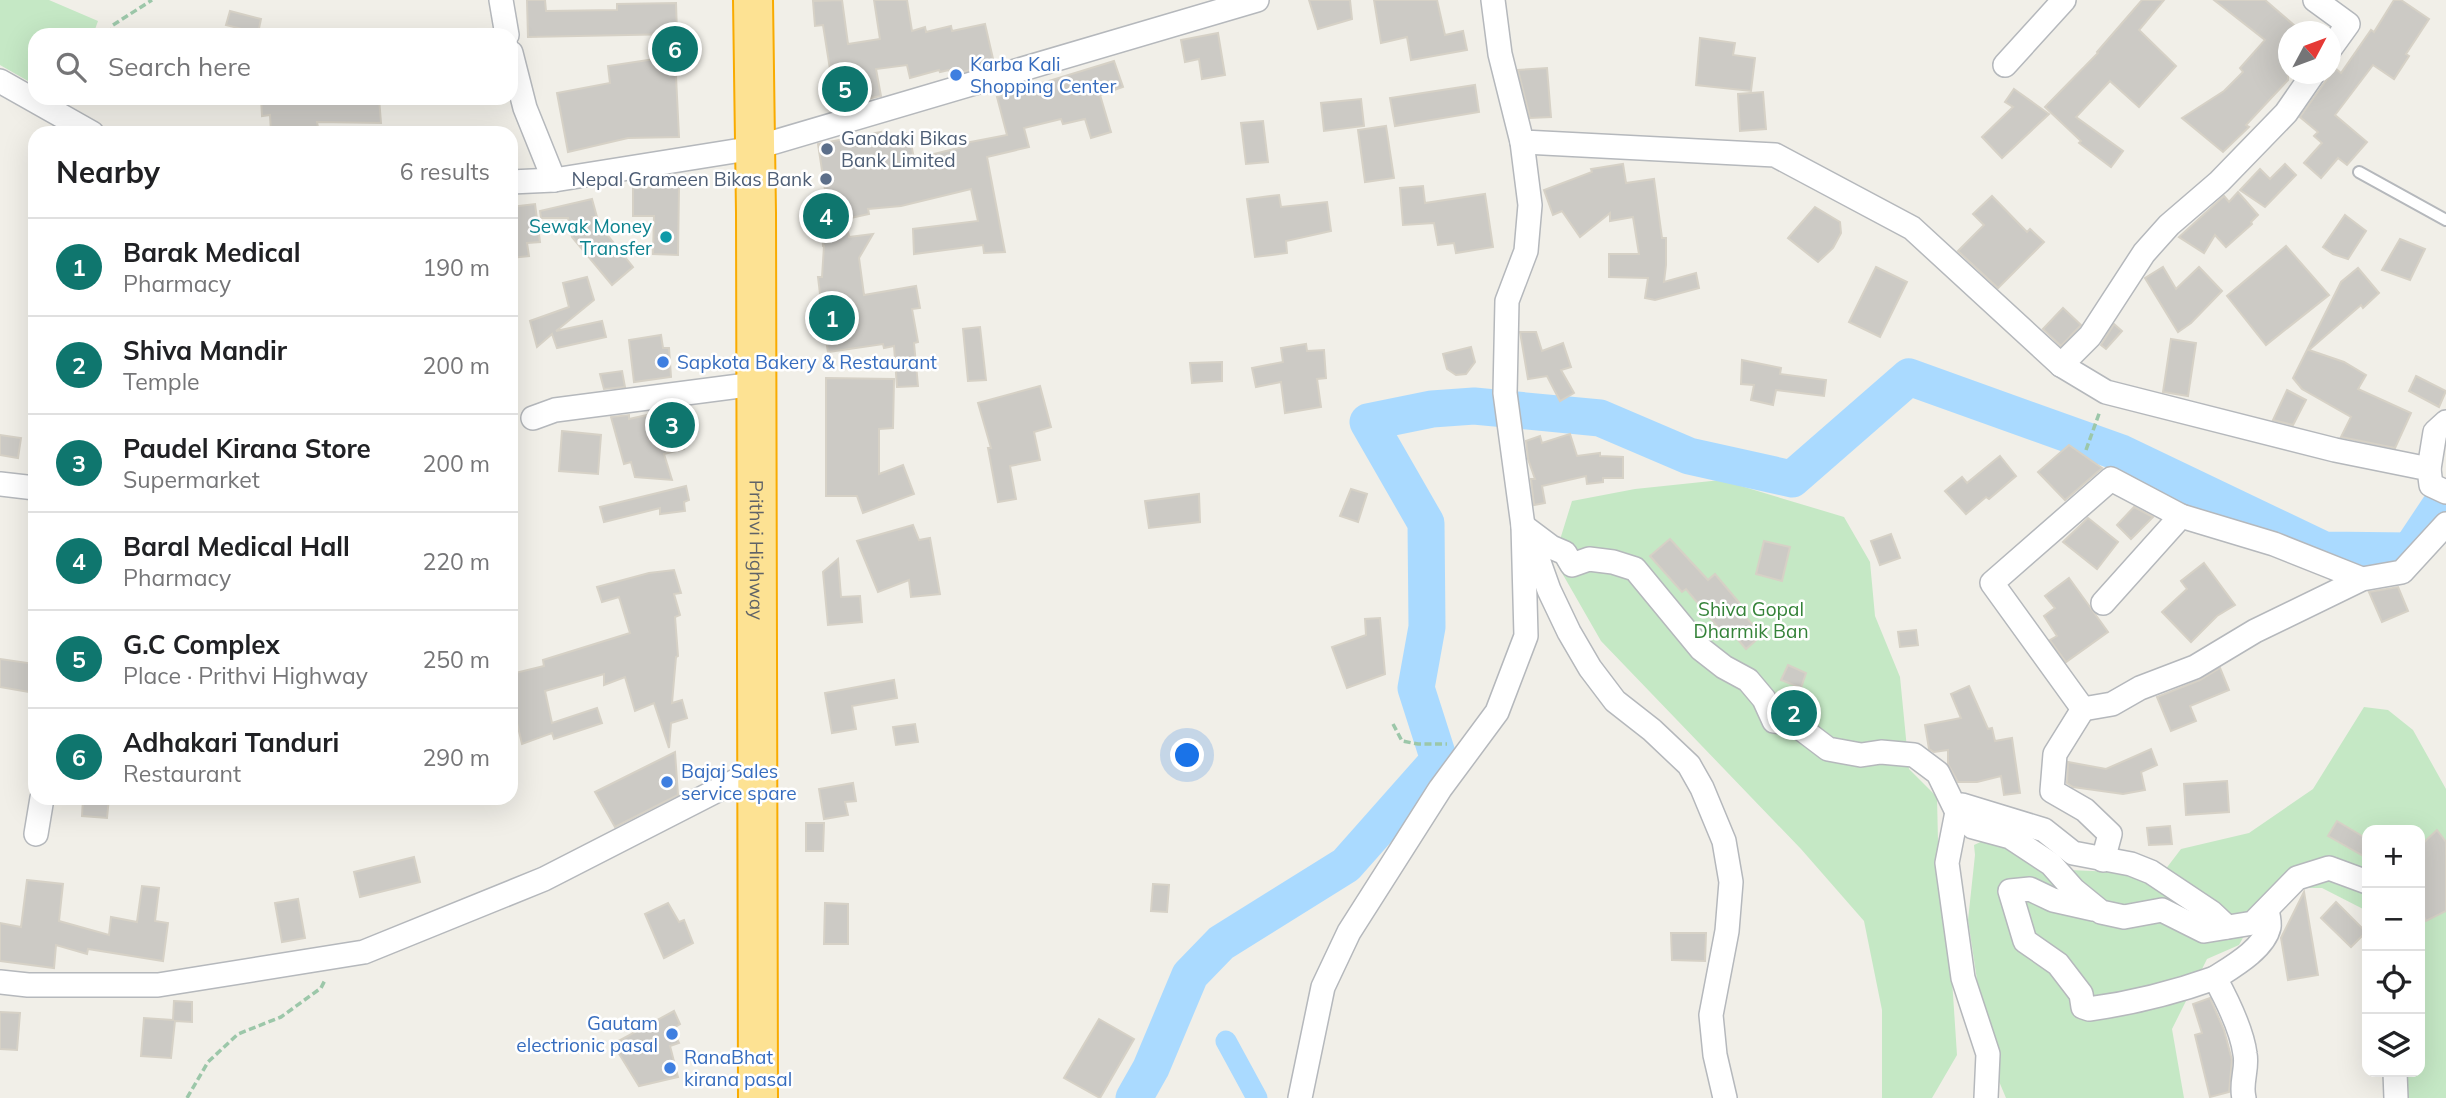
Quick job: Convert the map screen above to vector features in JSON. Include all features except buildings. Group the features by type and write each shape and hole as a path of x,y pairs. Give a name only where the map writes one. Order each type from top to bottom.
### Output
{"highway":[{"name":"Prithvi Highway","path":"753,0 758,1098"}],"street":[{"path":"501,0 506,28"},
{"path":"518,182 554,180 754,148 1257,0"},
{"path":"1300,1098 1323,987 1349,932 1440,789 1497,712 1526,636 1523,526 1505,393 1507,301 1525,251 1530,205 1522,142 1500,54 1493,0"},
{"path":"2006,65 2064,0"},
{"path":"2315,0 2348,24 2341,34"},
{"path":"518,80 525,108 554,180"},
{"path":"0,81 28,97"},
{"path":"2061,365 2090,337 2144,253 2169,225 2219,182 2286,114 2307,84"},
{"path":"42,105 80,126"},
{"path":"1522,142 1775,155 1912,228 2061,365 2106,392 2335,450 2435,482 2435,432 2446,422"},
{"path":"533,418 555,410 755,384"},
{"path":"2083,709 1992,583 2111,479 2181,516 2274,544 2362,579"},
{"path":"0,484 28,487"},
{"path":"2103,603 2181,516"},
{"path":"2103,860 2110,834 2085,810 2052,791 2055,754 2083,709 2112,704 2140,688 2195,667 2255,631 2362,579 2402,572 2446,524"},
{"path":"1523,526 1551,547 1565,553 1572,565 1589,559 1635,569 1701,649 1724,667 1748,680 1764,699 1774,720 1795,724 1828,750 1861,755 1881,752 1914,755 1938,774 1957,811 1973,827 2010,837 2051,864 2074,890 2096,909"},
{"path":"1523,526 1533,545 1549,590 1590,668 1615,701 1652,730 1689,765 1702,788 1724,841 1731,882 1727,932 1711,1015 1725,1098"},
{"path":"0,982 28,985 158,985 364,953 544,879 757,770"},
{"path":"36,835 41,805"},
{"path":"1986,1098 1988,1054 1963,978 1947,863 1957,811 1962,805 1973,806 2045,830 2073,853 2131,864 2151,872 2211,912 2227,927"},
{"path":"2267,910 2270,926 2264,938 2244,960 2215,978 2165,995 2089,1009 2083,1007 2081,994 2058,964 2025,941 2010,891 2031,889 2053,900 2124,917 2162,910 2204,931 2253,923 2297,878 2329,868 2362,880"},
{"path":"2215,978 2227,1001 2246,1056 2242,1089 2244,1098"},
{"path":"2395,1077 2396,1098"}],"lane":[{"path":"2359,172 2446,219"}],"path":[{"path":"112,28 152,0"},
{"path":"2086,450 2106,392"},
{"path":"1393,724 1402,741 1418,744"},
{"path":"187,1098 208,1062 238,1034 281,1017 321,988 338,957"}],"green space":[{"path":"0,0 49,0 98,21 96,28 28,28 28,81 0,65"},
{"name":"Shiva Gopal Dharmik Ban","path":"1721,480 1844,517 1870,562 1875,616 1900,677 1909,769 1937,797 1939,886 1951,964 1957,1055 1932,1098 1882,1098 1882,1010 1864,921 1801,849 1601,641 1554,559 1572,501 1635,489"},
{"path":"2364,707 2388,710 2413,730 2446,789 2446,1098 2385,1098 2385,1077 2425,1077 2425,825 2362,825 2362,908 2322,888 2270,888 2239,945 2207,959 2172,1029 2184,1098 2006,1098 1998,1079 1977,980 1968,920 1974,845 1987,839 2046,869 2139,873 2165,870 2181,849 2249,833 2313,789"}],"waterway":[{"path":"1134,1098 1151,1068 1190,975 1221,943 1346,865 1439,760 1416,688 1427,627 1426,523 1368,422 1432,409 1474,406 1600,418 1689,456 1792,479 1909,377 2121,453 2324,550 2410,551 2446,497"},
{"path":"1226,1041 1257,1098"}],"place":[{"name":"Adhakari Tanduri","path":"675,49"},
{"name":"Karba Kali Shopping Center","path":"956,75"},
{"name":"G.C Complex","path":"845,89"},
{"name":"Gandaki Bikas Bank Limited","path":"827,149"},
{"name":"Nepal Grameen Bikas Bank","path":"826,179"},
{"name":"Baral Medical Hall","path":"826,216"},
{"name":"Sewak Money Transfer","path":"666,237"},
{"name":"Barak Medical","path":"832,318"},
{"name":"Sapkota Bakery & Restaurant","path":"663,362"},
{"name":"Paudel Kirana Store","path":"672,425"},
{"name":"Shiva Mandir","path":"1794,713"},
{"name":"Bajaj Sales service spare","path":"667,782"},
{"name":"Gautam electrionic pasal","path":"672,1034"},
{"name":"RanaBhat kirana pasal","path":"670,1068"}]}
